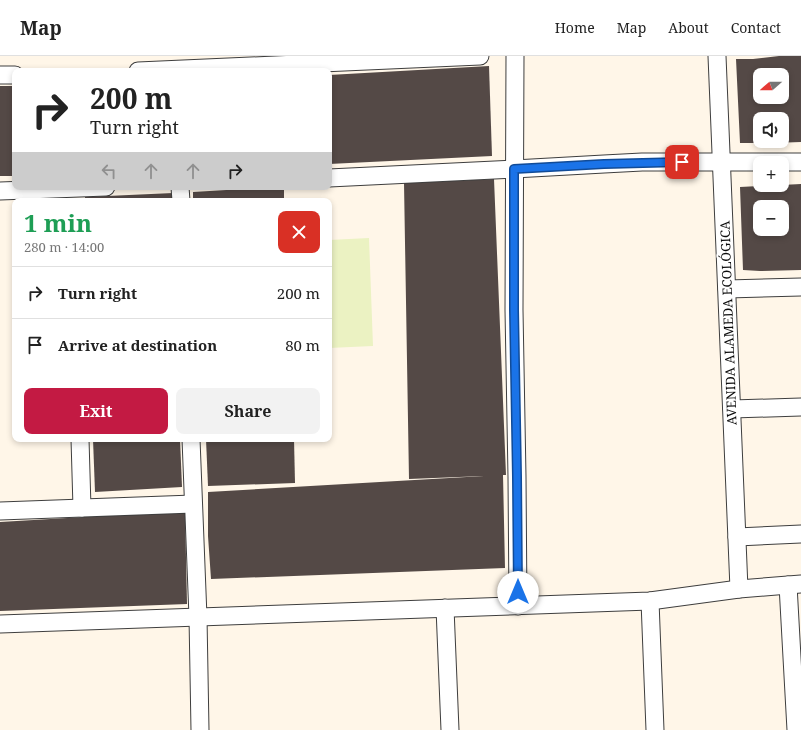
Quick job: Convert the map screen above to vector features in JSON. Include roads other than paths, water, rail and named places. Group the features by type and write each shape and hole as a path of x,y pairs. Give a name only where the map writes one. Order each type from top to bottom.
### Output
{"street":[{"path":"160,68 175,66 480,56"},
{"path":"515,56 514,310 518,606"},
{"name":"AVENIDA ALAMEDA ECOLÓGICA","path":"717,56 739,589"},
{"path":"0,75 12,75"},
{"path":"332,178 634,163 801,162"},
{"path":"0,191 74,195 94,190"},
{"path":"727,289 801,287"},
{"path":"732,408 801,407"},
{"path":"80,442 82,508"},
{"path":"191,442 198,617 200,730"},
{"path":"0,511 193,504"},
{"path":"737,537 801,534"},
{"path":"0,624 650,601 739,589 795,584 796,730"},
{"path":"650,601 655,730"},
{"path":"445,608 450,730"}]}
